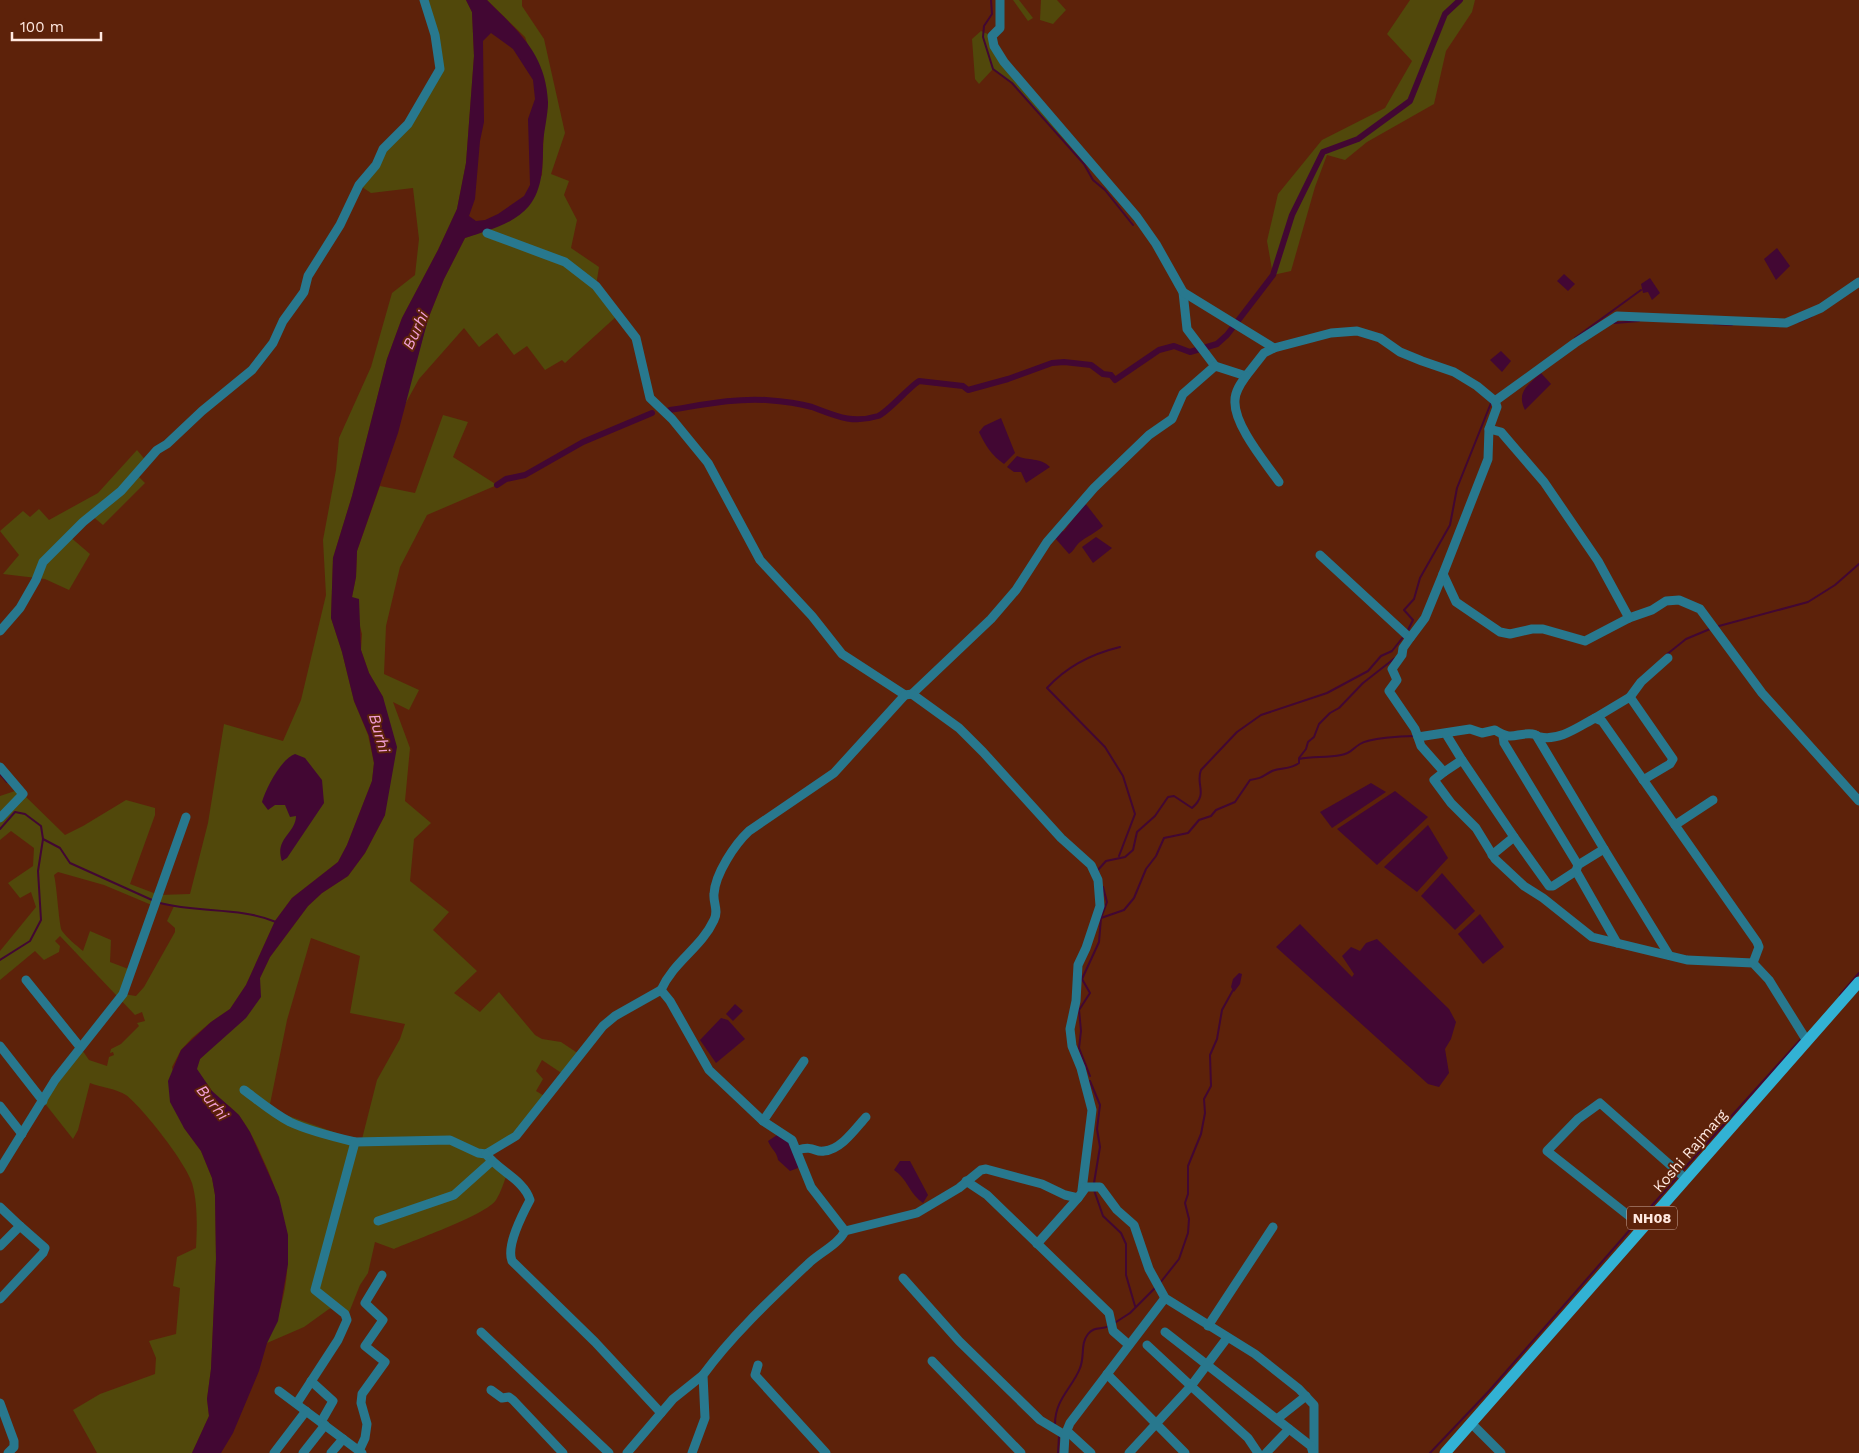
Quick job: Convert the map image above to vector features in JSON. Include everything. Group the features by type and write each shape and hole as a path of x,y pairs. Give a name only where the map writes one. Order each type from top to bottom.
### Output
{"main road":[{"name":"Koshi Rajmarg","path":"1445,1453 1807,1041 1858,986"}],"street":[{"path":"0,631 20,608 36,580 43,562 83,522 122,491 157,450 167,444 202,410 252,370 273,343 283,321 304,292 308,276 340,225 359,185 376,166 383,148 408,124 440,69 435,35 424,0"},
{"path":"1000,0 1000,28 992,36 994,46 1004,62 1137,217 1156,244 1183,292 1187,329 1215,366 1246,376"},
{"path":"487,233 564,262 596,286 636,338 650,398 672,419 708,463 760,560 812,616 842,654 959,728 1056,833 1092,865 1098,880 1100,906 1078,966 1076,1001 1070,1028 1072,1046 1081,1068 1092,1110 1086,1190 1037,1244"},
{"path":"1495,401 1575,342 1617,316 1786,323 1821,308 1859,282"},
{"path":"1183,292 1274,348"},
{"path":"1279,482 1238,418 1234,401 1238,389 1246,376 1264,353 1274,348 1331,333 1366,333 1422,361 1454,372 1477,386 1495,401 1497,408 1489,429 1488,459 1425,618 1407,635 1402,655 1392,669 1397,680 1389,691 1415,729 1421,746 1444,772"},
{"path":"378,1221 454,1195 489,1157 516,1136 603,1026 615,1016 661,990 671,970 695,948 714,922 716,912 714,890 737,842 749,831 834,773 908,695 991,619 1016,590 1047,542 1094,488 1150,435 1172,419 1183,394 1215,366"},
{"path":"1489,429 1501,432 1544,482 1598,561 1629,618"},
{"path":"1320,555 1407,635"},
{"path":"1443,574 1456,602 1500,632 1510,634 1532,628 1543,629 1585,641 1629,618 1652,610 1666,601 1679,600 1700,609 1762,693 1859,801"},
{"path":"1418,738 1470,729 1482,732 1495,730 1504,736 1559,737 1630,697 1641,682 1668,658"},
{"path":"1630,697 1673,759 1670,764 1643,780"},
{"path":"1595,718 1602,721 1757,942 1759,947 1753,962"},
{"path":"1446,734 1549,886 1554,886 1604,849"},
{"path":"1504,736 1504,742 1577,868 1617,943"},
{"path":"1536,736 1669,955"},
{"path":"1462,760 1434,780 1451,803 1476,828 1492,855 1524,886 1543,898 1592,937 1687,960 1753,962 1769,980 1807,1041"},
{"path":"0,767 23,794 0,818"},
{"path":"1675,826 1713,800"},
{"path":"0,1169 55,1080 123,994 186,817"},
{"path":"1492,855 1514,837"},
{"path":"26,980 80,1048"},
{"path":"661,990 670,1001 709,1070 763,1121 790,1137 798,1150 811,1187 845,1231"},
{"path":"0,1046 43,1101"},
{"path":"763,1121 804,1061"},
{"path":"244,1090 268,1109 291,1122 354,1142 450,1140 489,1157 522,1186 530,1200 515,1234 510,1253 512,1261 589,1336 661,1413"},
{"path":"1643,1227 1548,1150 1578,1119 1600,1103 1686,1179"},
{"path":"0,1106 22,1134"},
{"path":"798,1150 810,1147 821,1151 832,1149 849,1136 866,1116"},
{"path":"297,1403 338,1340 347,1320 345,1314 315,1290 354,1142"},
{"path":"627,1453 673,1399 703,1375 721,1351 778,1293 823,1250 839,1240 845,1231 917,1213 959,1188 980,1170 986,1169 1042,1184 1065,1195 1086,1190 1104,1190 1117,1210 1134,1225 1149,1269 1165,1298 1272,1367 1314,1405 1313,1453"},
{"path":"966,1182 987,1195 1109,1313 1113,1331 1129,1345"},
{"path":"0,1207 45,1248 43,1253 0,1299"},
{"path":"0,1246 20,1226"},
{"path":"1208,1326 1273,1227"},
{"path":"279,1391 361,1452 367,1424 362,1394 385,1362 365,1346 383,1320 365,1303 382,1275"},
{"path":"903,1278 959,1342 1040,1420 1062,1432 1091,1453"},
{"path":"1064,1453 1062,1432 1165,1298"},
{"path":"481,1332 609,1453"},
{"path":"1165,1332 1311,1446 1313,1453"},
{"path":"1129,1453 1191,1386 1227,1338"},
{"path":"1147,1345 1248,1438 1258,1453"},
{"path":"932,1361 1021,1453"},
{"path":"758,1365 755,1375 826,1453"},
{"path":"1107,1374 1185,1453"},
{"path":"692,1453 705,1418 703,1375"},
{"path":"303,1453 323,1423 332,1401 311,1381"},
{"path":"491,1390 502,1398 509,1397 513,1400 563,1453"},
{"path":"1277,1419 1306,1396"},
{"path":"0,1403 14,1441 14,1447 8,1453"},
{"path":"274,1453 306,1411"},
{"path":"1472,1424 1501,1453"},
{"path":"1266,1453 1289,1429"},
{"path":"330,1453 343,1439"}],"shaded area":[{"path":"424,0 466,0 472,12 474,56 466,163 457,209 438,250 402,318 387,359 352,496 333,558 331,618 342,652 354,701 368,735 374,763 372,781 347,845 338,862 292,898 275,921 246,985 230,1009 192,1038 181,1050 172,1067 184,1128 201,1151 212,1178 215,1195 216,1259 211,1369 207,1399 209,1416 192,1453 97,1453 73,1410 100,1394 155,1374 156,1358 149,1341 176,1334 180,1288 173,1286 177,1257 196,1248 195,1199 192,1183 182,1163 153,1123 126,1095 90,1083 78,1130 73,1139 43,1101 80,1047 89,1060 107,1066 109,1057 114,1055 113,1052 110,1053 111,1049 121,1044 139,1026 137,1023 145,1021 142,1012 135,1015 60,936 55,941 60,946 59,952 44,960 35,951 0,980 0,951 36,907 31,892 20,898 8,883 33,866 34,848 11,831 0,840 0,796 15,791 23,794 65,835 126,800 155,808 155,815 130,884 159,895 190,894 208,823 224,724 283,741 301,700 326,595 323,540 336,470 339,438 371,367 392,293 415,275 419,239 413,188 371,193 359,185 392,141 440,69","holes":["58,872 104,885 154,906 161,903 174,906 167,921 175,928 175,932 144,987 136,996 123,994 131,970 110,962 111,940 90,931 83,951 66,936 61,928 54,875"]},
{"path":"487,0 522,0 522,6 544,39 565,133 551,174 569,181 564,195 577,220 571,248 599,267 596,286 618,315 565,363 562,360 545,370 527,346 514,355 497,333 479,347 464,328 419,379 403,408 428,319 444,279 465,238 510,221 542,175 544,129 548,103 525,37"},
{"path":"1013,0 1019,0 1033,18 1028,21"},
{"path":"1041,0 1057,0 1066,10 1053,24 1040,20"},
{"path":"1410,0 1475,0 1472,12 1446,51 1434,104 1367,142 1345,160 1327,155 1315,187 1291,271 1273,275 1267,241 1278,194 1322,140 1385,108 1412,61 1387,34"},
{"path":"981,31 992,36 994,46 1088,160 1084,164 1012,83 993,69 979,84 975,79 972,39"},
{"path":"443,415 468,422 453,457 497,485 427,515 400,567 386,626 384,674 419,690 409,710 393,702 410,748 405,801 431,823 414,839 410,881 449,912 433,930 477,971 454,993 480,1012 499,992 535,1035 542,1039 561,1042 579,1054 563,1074 542,1060 536,1071 543,1079 536,1091 546,1097 521,1131 487,1149 507,1174 498,1197 490,1206 465,1220 394,1249 375,1242 368,1273 360,1285 348,1315 340,1305 329,1309 304,1327 267,1343 284,1296 287,1273 285,1227 280,1204 262,1157 246,1126 237,1113 210,1089 196,1069 200,1059 260,997 260,978 270,957 308,906 322,893 348,876 365,853 385,815 383,697 369,673 361,650 362,634 352,597 356,577 357,551 380,486 415,493","holes":["311,938 360,956 350,1013 405,1024 400,1039 377,1080 362,1139 342,1135 269,1109 287,1020"]},
{"path":"137,450 147,462 136,474 145,483 103,525 91,515 69,536 90,554 69,590 45,579 3,574 19,555 0,531 23,511 30,517 39,509 49,520 98,493"}],"water":[{"name":"Burhi","path":"466,0 487,0 519,33 536,57 542,70 548,102 540,184 534,199 516,218 500,226 465,238 444,279 428,319 398,433 357,551 356,577 352,597 359,599 361,650 369,673 383,697 397,747 385,815 365,853 348,876 322,893 308,906 270,957 260,978 261,997 246,1018 200,1059 197,1069 212,1091 239,1115 250,1132 279,1197 288,1235 288,1264 278,1321 267,1343 259,1371 233,1433 221,1453 192,1453 209,1416 207,1399 211,1369 216,1259 215,1195 212,1178 201,1151 184,1128 170,1102 168,1081 181,1050 211,1022 230,1009 246,985 275,921 292,898 338,862 347,845 372,781 374,763 369,736 354,701 342,652 331,618 333,558 352,496 387,359 402,318 438,250 457,209 466,163 474,56 472,12","holes":["491,33 513,49 533,80 535,99 528,119 530,185 524,196 498,214 485,220 476,221 469,216 475,199 480,141 484,122 483,41"]},
{"path":"1777,248 1790,266 1776,280 1764,259"},
{"path":"1564,274 1575,284 1568,291 1557,281"},
{"path":"1650,278 1660,293 1652,300 1648,292 1643,293 1641,284"},
{"path":"1501,351 1511,361 1502,372 1490,360"},
{"path":"1541,373 1551,384 1525,410 1522,398 1525,389"},
{"path":"1001,418 1015,453 1004,464 989,450 979,432 984,426"},
{"path":"1017,456 1038,460 1050,467 1026,483 1021,472 1014,472 1007,467"},
{"path":"1085,503 1103,526 1080,542 1069,554 1055,538 1059,532 1064,531"},
{"path":"1096,537 1112,548 1093,563 1082,547"},
{"path":"295,754 305,758 322,780 324,803 287,858 282,861 281,847 293,827 296,816 290,817 285,805 275,805 268,810 262,802 279,768"},
{"path":"1371,783 1386,792 1332,828 1320,812"},
{"path":"1395,791 1428,817 1377,865 1337,829"},
{"path":"1428,825 1448,858 1417,892 1384,867"},
{"path":"1442,873 1475,911 1455,930 1421,896"},
{"path":"1480,914 1504,947 1483,964 1458,934"},
{"path":"1300,924 1352,977 1354,974 1342,956 1351,947 1360,951 1366,943 1377,939 1449,1009 1456,1022 1451,1039 1445,1049 1449,1073 1439,1087 1428,1084 1276,947"},
{"path":"1239,973 1242,974 1240,984 1234,992 1231,987 1233,979"},
{"path":"735,1004 743,1011 733,1021 726,1014"},
{"path":"721,1018 728,1020 745,1039 716,1063 700,1040"},
{"path":"780,1133 789,1137 801,1162 798,1168 790,1171 778,1160 769,1144 768,1141"},
{"path":"900,1161 910,1161 928,1195 923,1203 894,1170"}],"waterway":[{"path":"991,0 992,14 984,26 983,37 993,69 1012,83 1084,164 1093,180 1105,190 1133,225"},
{"path":"670,410 730,401 766,400 812,407 844,418 869,418 882,414 919,381 963,386 968,390 1008,379 1052,363 1064,362 1091,365 1103,374 1111,375 1115,380 1159,350 1174,346 1190,352 1217,344 1227,335 1273,275 1292,215 1323,152 1358,139 1410,101 1445,14 1460,0"},
{"path":"1575,338 1641,290"},
{"path":"1798,322 1812,316"},
{"path":"1614,323 1639,321"},
{"path":"1714,324 1732,325"},
{"path":"1407,632 1413,620 1404,610 1414,599 1420,578 1450,525 1457,488 1491,403"},
{"path":"497,485 506,479 525,475 583,442 652,413"},
{"path":"1719,626 1808,602 1835,585 1859,564"},
{"path":"1666,655 1686,639 1710,629"},
{"path":"1097,871 1106,861 1125,857 1133,850 1137,832 1155,816 1168,797 1174,796 1192,808 1200,798 1199,780 1201,770 1237,732 1261,715 1327,693 1368,671 1381,656 1392,651 1404,636"},
{"path":"1119,856 1135,814 1123,776 1105,747 1047,688 1071,667 1089,657 1120,647"},
{"path":"1299,758 1306,749 1308,742 1314,737 1319,724 1330,713 1339,708 1363,683 1395,658"},
{"path":"1090,1076 1079,1048 1081,1031 1079,1010 1090,993 1082,979 1099,942 1101,918 1124,910 1134,898 1146,869 1156,856 1164,838 1188,833 1199,820 1211,816 1216,810 1235,802 1250,780 1260,778 1272,771 1292,767 1299,763 1299,759 1344,754 1360,744 1371,740 1414,736"},
{"path":"0,774 7,782"},
{"path":"0,829 15,812 25,814 41,826 43,839"},
{"path":"0,960 30,941 41,920 38,871 43,839 60,848 70,863 152,900"},
{"path":"1101,918 1107,902 1103,887"},
{"path":"160,903 248,914 276,922"},
{"path":"1840,995 1859,973"},
{"path":"1160,1283 1179,1259 1188,1233 1189,1219 1185,1203 1188,1194 1188,1166 1201,1134 1205,1113 1204,1099 1211,1086 1210,1055 1217,1039 1222,1010 1233,990"},
{"path":"1681,1172 1802,1038"},
{"path":"1090,1081 1100,1105 1097,1129 1100,1147 1094,1183"},
{"path":"1639,1220 1679,1175"},
{"path":"1094,1190 1103,1216 1121,1233 1126,1244 1126,1275 1135,1306"},
{"path":"1430,1453 1489,1391 1635,1224"},
{"path":"1113,1324 1130,1313 1155,1288"},
{"path":"1055,1424 1061,1400 1080,1368 1083,1346 1088,1334 1095,1329 1109,1326"},
{"path":"1058,1453 1059,1436"}]}
